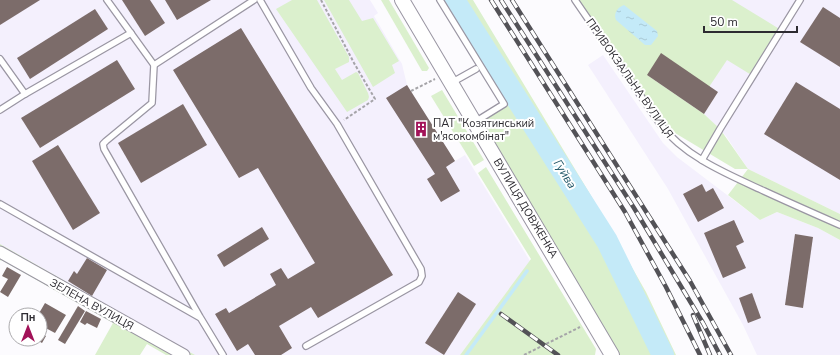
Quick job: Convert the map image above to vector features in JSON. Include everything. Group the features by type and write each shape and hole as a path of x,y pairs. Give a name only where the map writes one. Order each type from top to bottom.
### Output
{"street":[{"path":"404,3 414,20"},
{"path":"422,34 430,47"},
{"name":"ВУЛИЦЯ ДОВЖЕНКА","path":"451,83 612,355"},
{"name":"ЗЕЛЕНА ВУЛИЦЯ","path":"0,252 184,355"}],"lane":[{"path":"107,0 154,65 152,103 106,140 103,144 104,150 223,355"},
{"path":"154,65 245,2 254,0"},
{"path":"260,0 311,88 337,124 420,269 422,276 419,282 306,346"},
{"path":"440,0 504,104 474,122"},
{"name":"ПРИВОКЗАЛЬНА ВУЛИЦЯ","path":"575,0 666,132 687,150 728,175 840,225"},
{"path":"702,160 800,0"},
{"path":"414,20 422,34"},
{"path":"0,110 131,33"},
{"path":"430,47 451,83 476,69"},
{"path":"0,58 25,94"},
{"path":"0,204 200,317"}],"path":[{"path":"321,0 375,99 337,124"},
{"path":"524,355 592,321"}],"shaded area":[{"path":"0,0 370,0 378,13 374,16 402,64 407,85 455,161 465,155 530,261 460,355 195,355 0,244"},
{"path":"589,0 840,0 840,214 748,169 726,136 704,114 718,92"},
{"path":"603,55 663,143 677,157 760,220 777,212 818,228 840,240 840,355 757,355 743,325 668,189 588,65"}],"green space":[{"path":"292,0 317,0 349,57 349,62 335,69 342,80 356,72 358,73 368,93 368,100 347,112 276,9"},
{"path":"324,0 349,0 362,21 373,18 399,61 392,65 395,73 373,87"},
{"path":"381,0 389,0 429,68 427,71 422,71"},
{"path":"440,0 473,0 590,194 646,292 676,355 612,355 474,122 503,104"},
{"path":"575,0 732,0 781,30 753,76 727,60 709,87 647,75 704,114 720,129 748,169 735,169 660,124"},
{"path":"442,90 484,160 474,166 431,96"},
{"path":"486,167 596,349 595,355 460,355 531,259 478,173"},
{"path":"748,169 840,214 840,240 818,228 777,212 760,220 728,195"},
{"path":"0,244 195,355 190,355 0,249"},
{"path":"0,257 173,355 166,355 147,344 140,355 95,355 113,323 1,260 0,261"}],"water":[{"path":"624,5 657,31 658,36 651,45 645,45 616,20 615,15 617,11"}],"building":[{"path":"0,0 40,0 0,25"},
{"path":"122,0 150,0 165,23 145,36"},
{"path":"165,0 211,0 177,20"},
{"path":"823,7 840,18 840,67 800,42"},
{"path":"95,9 108,29 30,79 17,58"},
{"path":"241,28 393,275 318,318 311,307 279,326 292,348 281,355 255,355 248,344 237,351 215,314 226,308 229,313 276,285 270,274 281,268 288,279 315,263 258,168 239,178 173,70"},
{"path":"661,53 718,92 704,114 647,75"},
{"path":"117,60 135,89 40,148 21,118"},
{"path":"796,82 840,109 840,180 764,134"},
{"name":"ПАТ \"Козятинський м'ясокомбінат\"","path":"407,85 455,161 446,167 460,191 441,202 427,179 435,174 386,98"},
{"path":"183,104 207,145 141,183 118,143"},
{"path":"58,145 100,213 73,230 32,161"},
{"path":"702,184 706,192 713,188 724,208 698,222 683,194"},
{"path":"734,220 744,242 736,246 746,268 723,278 704,233"},
{"path":"262,227 269,239 224,267 217,255"},
{"path":"795,234 813,237 803,308 785,305"},
{"path":"87,258 107,270 92,296 68,281 74,271 77,274"},
{"path":"7,267 21,275 8,297 0,292 8,279 2,276"},
{"path":"458,292 476,304 444,355 425,343"},
{"path":"752,293 761,318 748,323 739,298"},
{"path":"45,303 66,315 55,333 48,329 48,307 43,307"},
{"path":"78,306 85,311 65,344 58,340"},
{"path":"86,311 101,319 97,328 87,323 85,325 80,322"}],"waterway":[{"name":"Гуйва","path":"454,0 607,241 663,355"},
{"path":"466,355 527,271"}],"railway":[{"path":"491,0 625,212 666,287 700,355"},
{"path":"501,0 634,208 703,323 720,355"},
{"path":"512,0 690,281 731,355"},
{"path":"501,314 558,355"},
{"path":"693,315 710,355"}],"place":[{"name":"ПАТ \"Козятинський м'ясокомбінат\"","path":"421,129"}]}
